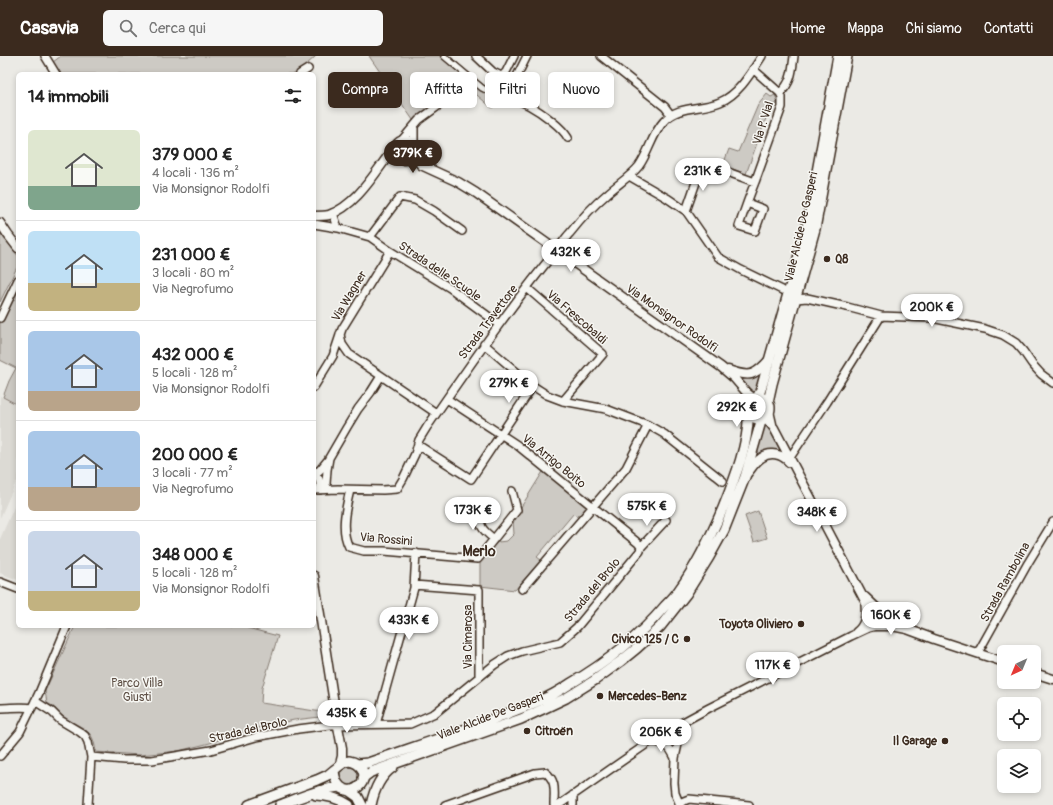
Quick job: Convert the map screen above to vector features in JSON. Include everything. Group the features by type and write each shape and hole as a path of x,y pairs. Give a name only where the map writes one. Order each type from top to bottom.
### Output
{"main road":[{"name":"Viale Alcide De Gasperi","path":"249,805 328,775 344,762 349,761 356,763 368,763 442,738 542,700 590,672 631,642 653,620 679,590 703,551 716,525 741,457 752,403 762,389 807,227 838,56"},
{"name":"Viale Alcide De Gasperi","path":"348,790 355,789 371,772 521,719 566,698 621,662 660,627 686,594 724,530 745,477 766,412 772,384 815,230 847,56"},
{"path":"763,398 766,412 759,419 752,417 752,403 763,398"},
{"path":"356,763 363,771 360,797 362,805"},
{"path":"371,805 377,785 388,770 397,764"},
{"path":"337,767 335,780 340,787"},
{"path":"280,805 329,788 340,787 348,790 358,797 362,805"},
{"path":"309,795 329,796 349,805"}],"street":[{"path":"45,56 55,72"},
{"path":"444,56 460,72"},
{"path":"476,56 494,72 502,76 506,72 514,56"},
{"path":"527,56 511,88 511,94 548,118 566,133 568,138"},
{"path":"602,56 665,107 671,115 684,110 713,105 726,99 739,89 762,56"},
{"name":"Via P. Vial","path":"780,93 791,78 794,56"},
{"path":"303,72 308,69"},
{"name":"Via P. Vial","path":"747,203 782,107 782,97 780,93 753,69"},
{"path":"316,216 333,213 346,206 356,198 399,142 419,120 435,108"},
{"name":"Strada Travettore","path":"321,490 396,489 403,479 423,434 484,344 557,251 568,234 606,194 639,166 660,126 671,115"},
{"path":"395,147 395,154 404,160 415,154 414,126"},
{"path":"402,140 408,140 414,144"},
{"name":"Via Monsignor Rodolfi","path":"415,154 417,160 427,168"},
{"name":"Via Monsignor Rodolfi","path":"384,161 395,159 404,160 427,168 458,182 476,193 721,367 742,386 752,403"},
{"path":"686,211 701,168"},
{"path":"722,170 755,182"},
{"path":"629,176 686,211 718,256 741,270 782,290"},
{"path":"370,237 400,197 414,200 434,211 462,231"},
{"path":"333,213 338,228"},
{"path":"0,223 16,245"},
{"name":"Strada delle Scuole","path":"316,224 338,228 370,237 450,288 499,324"},
{"name":"Via Wagner","path":"316,383 333,356 340,334 390,251"},
{"path":"0,318 16,284"},
{"name":"Via Frescobaldi","path":"527,288 603,354 563,401"},
{"path":"796,299 807,298 881,316 932,318 985,329 1003,335 1016,343 1024,351 1032,364 1041,374 1053,383"},
{"path":"791,462 881,316"},
{"path":"340,334 342,344 349,354 408,393 436,414"},
{"path":"484,344 533,386 547,395 563,401 606,409 648,425 664,434 724,480"},
{"path":"333,356 341,353 349,354"},
{"path":"721,367 736,373 754,374 770,359"},
{"path":"316,473 329,458 358,409 381,376"},
{"path":"418,445 471,479 533,386"},
{"name":"Via Arrigo Boito","path":"447,399 518,445 641,547"},
{"path":"766,412 865,601 876,626"},
{"path":"522,589 626,468 648,425"},
{"path":"745,477 755,463 765,455 780,455 791,462"},
{"path":"321,490 329,458"},
{"path":"316,476 319,479 321,490"},
{"name":"Via Rossini","path":"350,490 345,517 345,527 349,547 364,551 416,553 478,559 517,510 512,491"},
{"path":"480,510 480,525 484,532 494,539"},
{"name":"Strada del Brolo","path":"91,757 124,760 152,760 211,750 256,737 317,726 410,724 423,719 435,713 479,676 508,656 560,642 573,631 641,547 666,520"},
{"name":"Strada Rambolina","path":"976,652 980,649 1028,563 1053,522"},
{"path":"376,724 414,585 416,553"},
{"path":"0,582 16,588"},
{"name":"Via Cimarosa","path":"414,585 479,590 479,676"},
{"path":"316,588 342,748 342,756 337,767"},
{"path":"860,592 892,621 907,629 997,660"},
{"path":"851,636 860,629 865,620 865,601"},
{"path":"559,805 667,731 851,636 876,626 892,626 907,629"},
{"path":"0,755 20,732 34,704 65,628"},
{"path":"1041,675 1053,679"},
{"path":"0,708 15,708 34,704 52,712 60,720 85,736 88,742 91,757 88,805"},
{"path":"686,721 680,730 676,758 674,783 675,793 679,804 689,798 749,805"},
{"path":"667,731 676,739 678,745"},
{"path":"667,731 668,744 676,758"},
{"path":"651,741 660,742 670,748"},
{"path":"342,748 349,758 356,763"},
{"path":"445,805 535,773 545,772 551,777 554,785 554,805"},
{"path":"572,795 573,805"}],"shaded area":[{"path":"0,396 16,404 16,482 0,518"},
{"path":"16,503 16,579 0,573 0,539"}],"green space":[{"path":"61,56 316,56 298,72 59,72 53,62"},
{"path":"369,56 449,56 468,72 410,72 410,108 429,108 413,120 402,104 402,72 380,72"},
{"path":"477,79 485,86 485,102 477,95"},
{"path":"767,94 771,97 775,95 777,100 776,105 771,104 746,174 723,165 729,149 738,152 758,105"},
{"path":"0,233 16,253 16,269 0,302"},
{"path":"16,290 16,368 0,360 0,324"},
{"path":"16,368 16,404 3,397"},
{"path":"763,370 757,394 753,395 737,375"},
{"path":"764,424 767,425 782,454 756,458"},
{"path":"544,470 587,506 578,518 574,513 537,557 541,560 515,590 480,586 480,560 490,548 498,542 507,541 514,534 513,520"},
{"path":"758,511 767,538 754,542 745,516"},
{"name":"Parco Villa Giusti","path":"74,628 247,628 278,636 262,688 261,703 329,713 329,716 294,720 246,731 210,743 178,751 140,755 96,752 90,734 64,717 47,703 45,691"},
{"path":"349,767 355,770 358,776 355,782 349,785 343,782 340,776 343,770"}],"place":[{"name":"Q8","path":"827,259"},
{"name":"Toyota Oliviero","path":"801,624"},
{"name":"Civico 125 / C","path":"687,639"},
{"name":"Mercedes-Benz","path":"600,696"},
{"name":"Citroën","path":"527,731"},
{"name":"Il Garage","path":"945,741"}],"district":[{"name":"Merlo","path":"479,551"}]}
